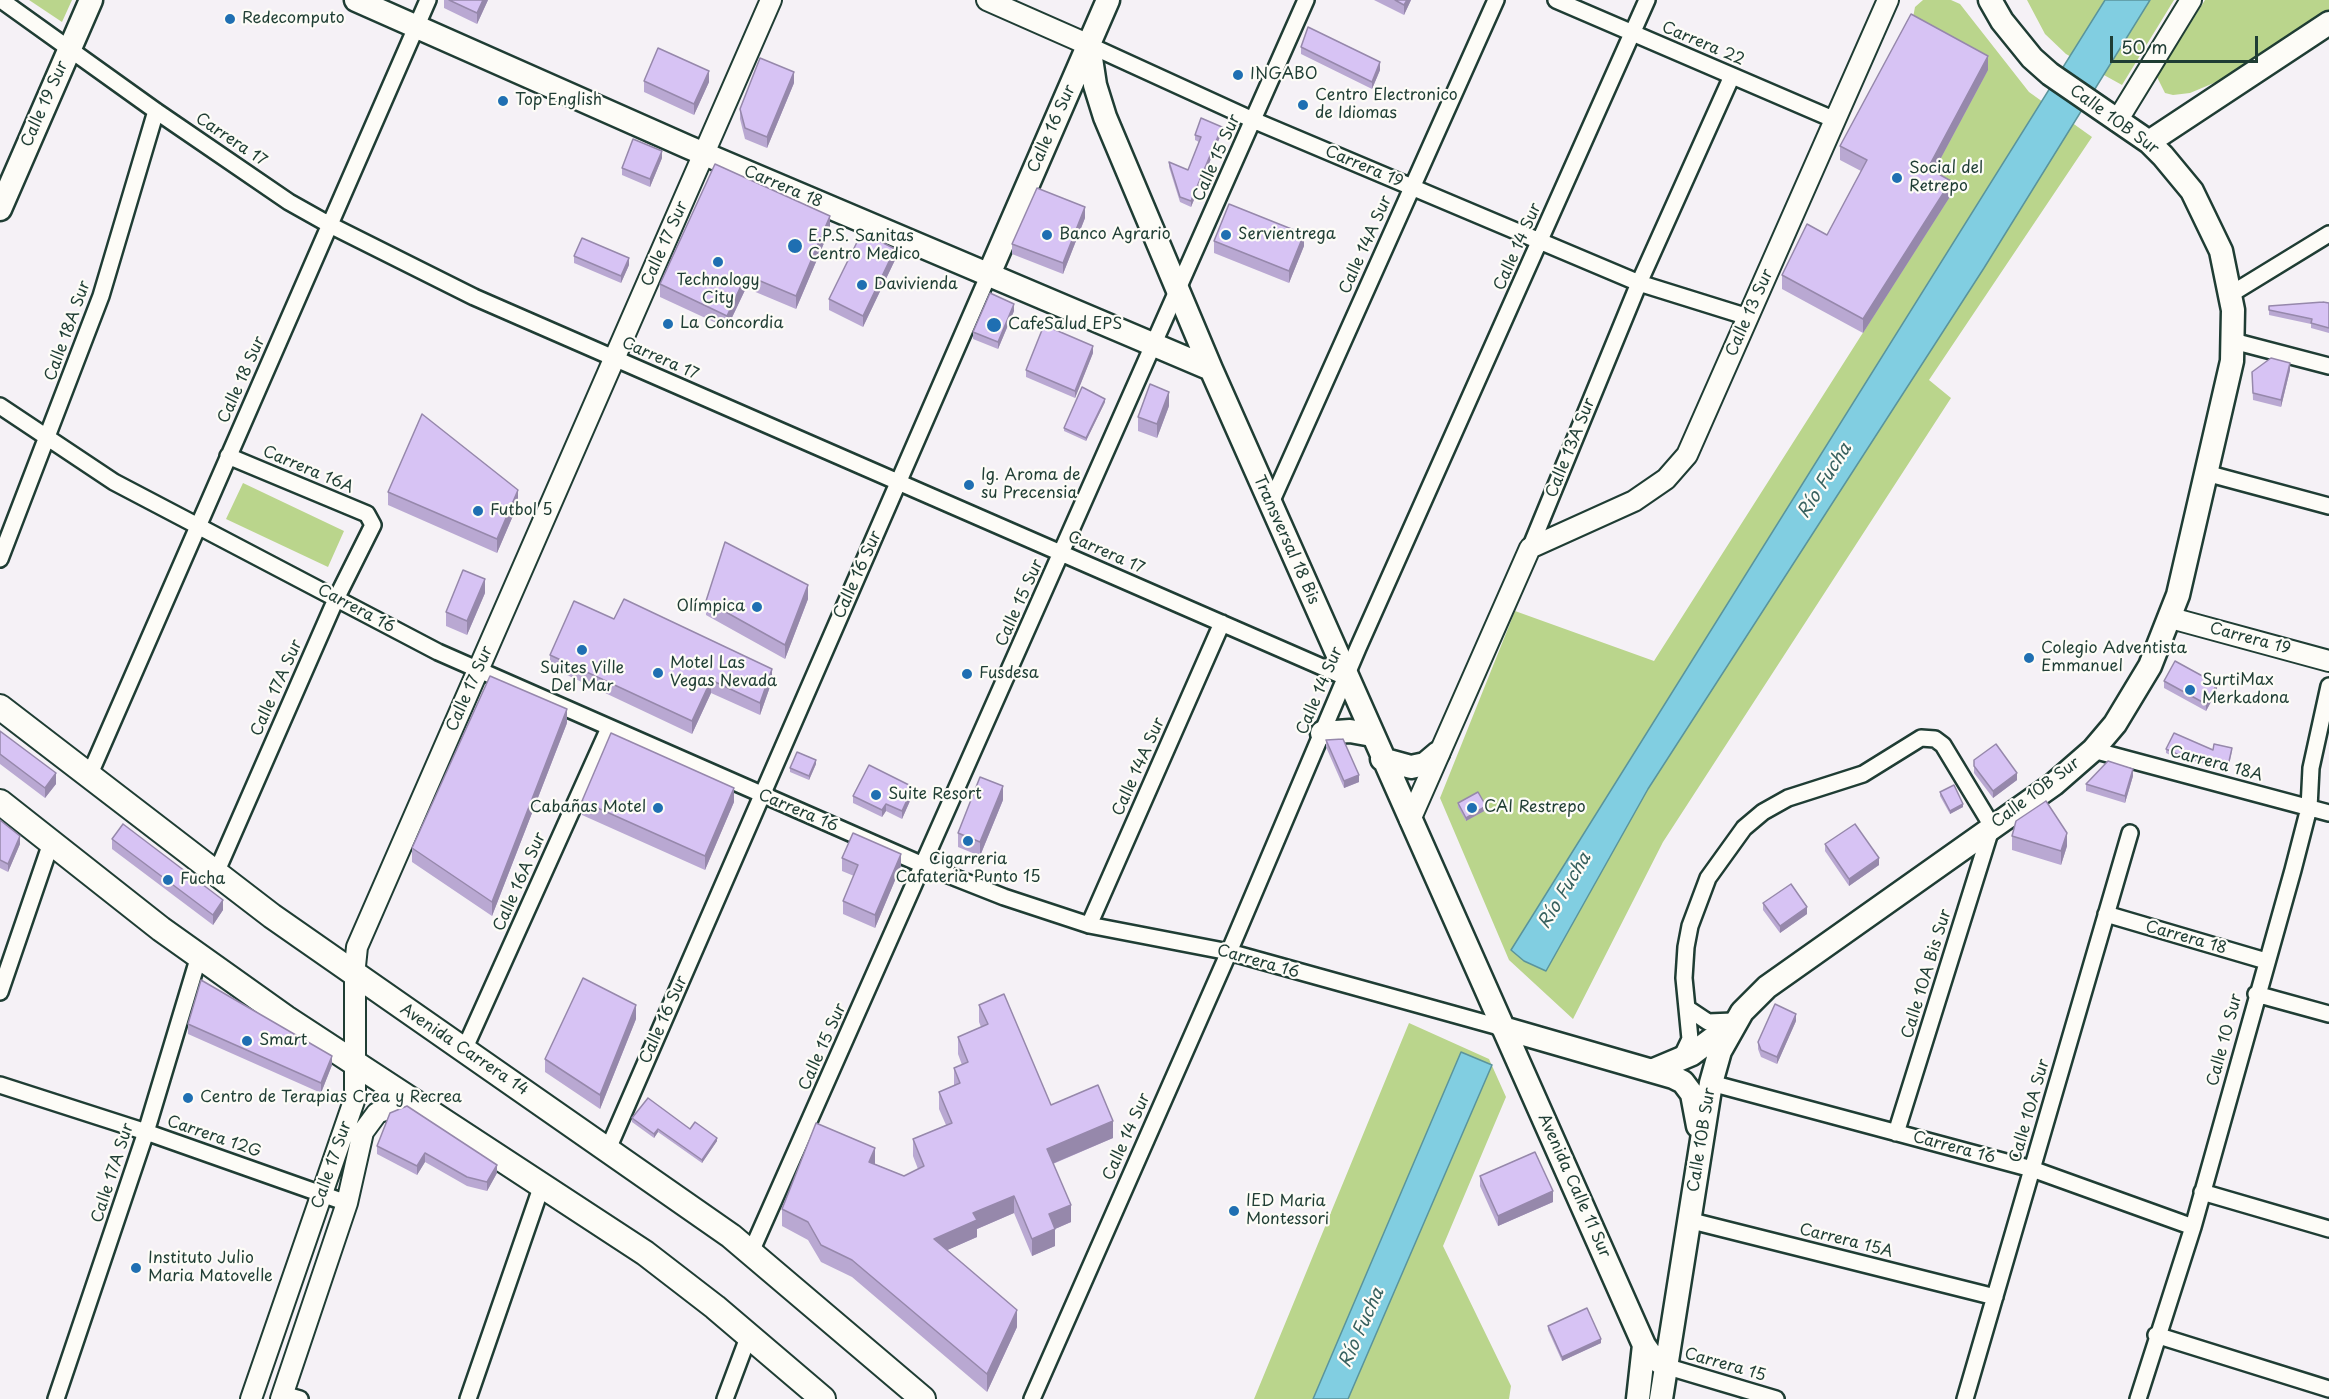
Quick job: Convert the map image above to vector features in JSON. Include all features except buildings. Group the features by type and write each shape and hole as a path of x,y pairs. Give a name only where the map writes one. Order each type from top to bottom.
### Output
{"main road":[{"name":"Calle 19 Sur","path":"0,209 91,0"},
{"name":"Carrera 18","path":"356,0 705,154 1210,369"},
{"name":"Calle 16 Sur","path":"989,274 1108,0"},
{"name":"Calle 10B Sur","path":"1665,1366 1711,1083 1720,1051 1738,1016 1767,987 2054,784 2093,750 2135,694 2171,618 2206,473 2232,361 2233,341 2231,294 2221,250 2203,210 2178,173 2149,142 2050,74 2016,41 1990,0"},
{"path":"2149,142 2329,23"},
{"name":"Transversal 18 Bis","path":"1089,45 1095,86 1105,117 1210,369 1503,1028"},
{"name":"Avenida Carrera 14","path":"0,707 216,873 355,975 700,1213 751,1252 923,1399"},
{"path":"1322,733 1350,731 1371,735"},
{"path":"1382,759 1411,767 1425,764 1438,753"},
{"path":"0,802 199,956 357,1064 645,1253 749,1335 823,1399"},
{"path":"1654,1070 1680,1060 1704,1046 1738,1016"},
{"name":"Carrera 16","path":"1503,1028 1654,1070 1683,1082 1692,1094 1697,1117 1699,1154"},
{"name":"Avenida Calle 11 Sur","path":"1503,1028 1644,1345 1651,1355 1665,1366"},
{"path":"1638,1399 1644,1345"},
{"path":"1661,1399 1665,1366"}],"street":[{"name":"Carrera 17","path":"1,0 156,111 289,202 330,225 474,297 1346,677"},
{"name":"Calle 18 Sur","path":"89,776 428,0"},
{"name":"Calle 17 Sur","path":"251,1399 356,1098 355,975 357,947 771,0"},
{"name":"Carrera 19","path":"987,0 1253,120 1639,283 1748,317"},
{"name":"Calle 15 Sur","path":"751,1252 1306,0"},
{"name":"Calle 14A Sur","path":"1270,505 1496,0"},
{"name":"Carrera 22","path":"1556,0 1835,120"},
{"name":"Calle 14 Sur","path":"1032,1399 1229,952 1346,677 1647,0"},
{"name":"Calle 13 Sur","path":"1530,548 1634,501 1653,489 1679,466 1696,435 1888,0"},
{"path":"2117,121 2191,0"},
{"name":"Calle 13A Sur","path":"1410,820 1530,548 1639,283 1732,76"},
{"name":"Calle 18A Sur","path":"0,559 102,296 156,111"},
{"path":"2231,294 2329,234"},
{"name":"Calle 16 Sur","path":"608,1149 989,274"},
{"path":"2233,341 2329,366"},
{"name":"Carrera 16","path":"0,406 114,482 336,599 478,670 923,865 1004,897 1089,925 1229,952 1503,1028"},
{"name":"Carrera 16A","path":"228,456 368,514 371,520"},
{"path":"2206,473 2329,506"},
{"name":"Calle 17A Sur","path":"216,873 336,599 372,525 371,520"},
{"name":"Carrera 19","path":"2171,618 2329,661"},
{"name":"Calle 14A Sur","path":"1089,925 1222,623"},
{"name":"Calle 10 Sur","path":"2138,1399 2156,1335 2193,1227 2308,808 2311,768 2329,686"},
{"name":"Calle 16A Sur","path":"464,1050 609,728"},
{"path":"1680,1060 1690,1039 1684,978 1686,947 1696,906 1708,878 1744,828 1773,806 1863,774 1906,746 1928,738 1942,745 1992,826"},
{"name":"Carrera 18A","path":"2093,750 2329,813"},
{"name":"Calle 10A Bis Sur","path":"1896,1133 1992,826"},
{"name":"Calle 10A Sur","path":"1965,1399 2130,833"},
{"path":"0,992 51,843"},
{"name":"Carrera 18","path":"2106,914 2266,961"},
{"name":"Calle 17A Sur","path":"56,1399 146,1132 199,956"},
{"path":"2256,994 2329,1014"},
{"path":"1687,1008 1708,1022 1724,1023 1738,1016"},
{"name":"Carrera 16","path":"1711,1083 2032,1169 2193,1227"},
{"name":"Carrera 12G","path":"0,1085 146,1132 347,1203"},
{"name":"Calle 17 Sur","path":"288,1397 347,1203 363,1132 369,1121 386,1107 412,1100"},
{"path":"468,1399 542,1185"},
{"path":"2202,1192 2329,1229"},
{"name":"Carrera 15A","path":"1688,1220 1995,1297"},
{"path":"725,1399 749,1335"},
{"path":"2156,1335 2329,1389"},
{"name":"Carrera 15","path":"1665,1366 1776,1399"}],"green space":[{"path":"29,0 72,0 62,22"},
{"path":"1923,0 1951,0 1960,4 2029,92 2092,137 1929,380 1951,398 1663,842 1573,1019 1509,960 1440,798 1515,611 1654,661 1871,320 1928,182 1911,28 1915,7"},
{"path":"2027,0 2174,0 2122,85 2066,54 2045,34"},
{"path":"2205,0 2329,0 2329,10 2221,80 2190,93 2173,95 2165,93 2157,77"},
{"path":"243,483 344,531 328,567 226,519"},
{"path":"1409,1023 1489,1059 1506,1097 1443,1246 1511,1386 1509,1399 1254,1399"}],"water":[{"name":"Río Fucha","path":"2105,0 2150,0 1984,268 1648,789 1546,971 1524,961 1511,950"},
{"name":"Río Fucha","path":"1461,1052 1492,1065 1348,1399 1313,1399"}],"place":[{"name":"Redecomputo","path":"230,19"},
{"name":"INGABO","path":"1238,75"},
{"name":"Top English","path":"503,101"},
{"name":"Centro Electronico de Idiomas","path":"1303,105"},
{"name":"Social del Retrepo","path":"1897,178"},
{"name":"Banco Agrario","path":"1047,235"},
{"name":"Servientrega","path":"1226,235"},
{"name":"E.P.S. Sanitas Centro Medico","path":"795,246"},
{"name":"Technology City","path":"718,262"},
{"name":"Davivienda","path":"862,285"},
{"name":"La Concordia","path":"668,324"},
{"name":"CafeSalud EPS","path":"994,325"},
{"name":"Ig. Aroma de su Precensia","path":"969,485"},
{"name":"Futbol 5","path":"478,511"},
{"name":"Olímpica","path":"757,607"},
{"name":"Suites Ville Del Mar","path":"582,650"},
{"name":"Colegio Adventista Emmanuel","path":"2029,658"},
{"name":"Motel Las Vegas Nevada","path":"658,673"},
{"name":"Fusdesa","path":"967,674"},
{"name":"SurtiMax Merkadona","path":"2190,690"},
{"name":"Suite Resort","path":"876,795"},
{"name":"Cabañas Motel","path":"658,808"},
{"name":"CAI Restrepo","path":"1472,808"},
{"name":"Cigarreria Cafateria Punto 15","path":"968,841"},
{"name":"Fucha","path":"168,880"},
{"name":"Smart","path":"247,1041"},
{"name":"Centro de Terapias Crea y Recrea","path":"188,1098"},
{"name":"IED Maria Montessori","path":"1234,1211"},
{"name":"Instituto Julio Maria Matovelle","path":"136,1268"}]}
